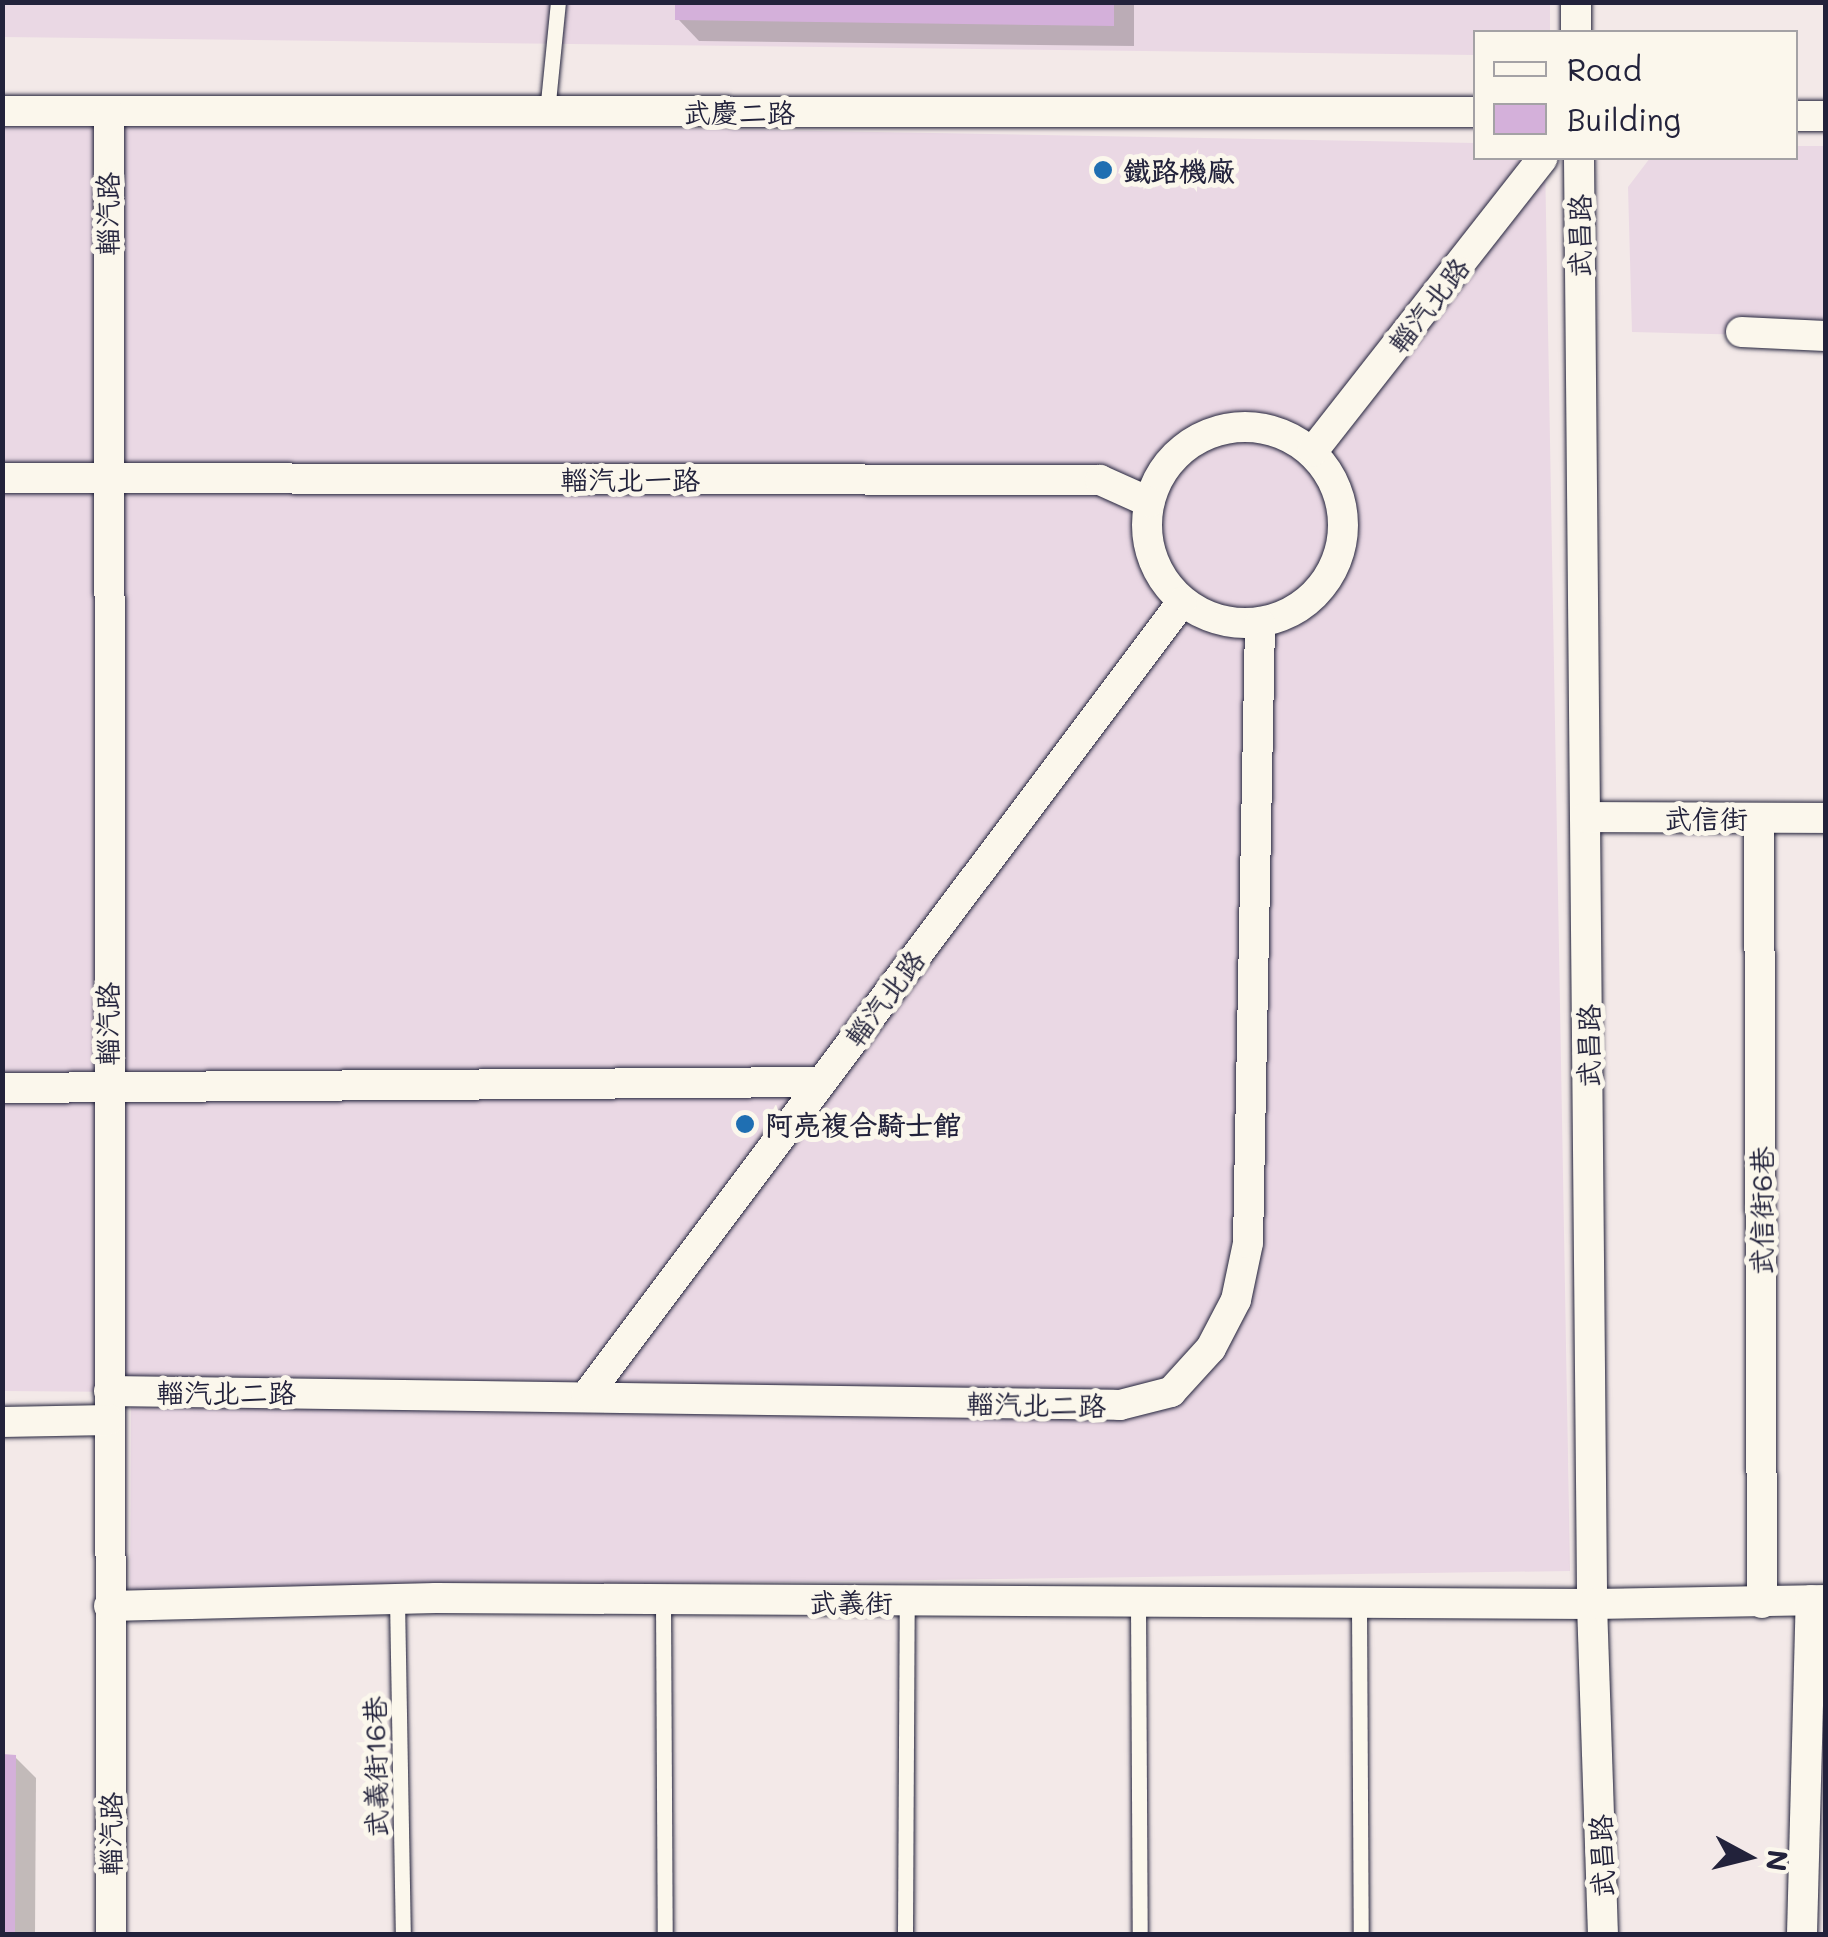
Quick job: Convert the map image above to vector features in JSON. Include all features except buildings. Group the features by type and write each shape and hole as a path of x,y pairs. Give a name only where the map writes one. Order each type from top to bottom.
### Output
{"street":[{"path":"1576,2 1576,30"},
{"name":"武慶二路","path":"2,111 1473,112"},
{"name":"輜汽路","path":"108,113 111,1934"},
{"path":"1798,116 1826,116"},
{"name":"輜汽北路","path":"1313,452 1541,160"},
{"name":"武昌路","path":"1579,160 1592,1604 1603,1934"},
{"path":"1741,332 1826,336"},
{"path":"1228,426 1277,430 1313,452 1338,487 1345,526 1338,560 1314,598 1283,617 1260,624 1218,620 1182,602 1158,574 1146,535 1148,502 1166,465 1197,437 1228,426"},
{"name":"輜汽北一路","path":"2,478 1100,480 1148,502"},
{"name":"輜汽北路","path":"587,1395 1182,602"},
{"name":"輜汽北二路","path":"2,1422 109,1406 587,1395 1120,1405 1172,1392 1211,1348 1236,1300 1248,1243 1260,624"},
{"name":"武信街","path":"1586,817 1826,818"},
{"name":"武信街6巷","path":"1759,818 1762,1603"},
{"path":"2,1088 820,1082"},
{"name":"武義街","path":"109,1606 396,1599 1359,1604 1818,1600"},
{"path":"1802,1934 1818,1600"}],"lane":[{"path":"547,112 558,2"},
{"name":"武義街16巷","path":"396,1599 404,1934"},
{"path":"663,1601 665,1934"},
{"path":"905,1934 907,1602"},
{"path":"1138,1603 1140,1934"},
{"path":"1359,1604 1361,1934"}],"shaded area":[{"path":"3,2 1550,3 1550,30 1473,30 1473,55 3,37"},
{"path":"3,116 1473,143 1473,160 1545,160 1570,1571 130,1591 131,1392 3,1391"},
{"path":"1798,146 1825,146 1825,337 1632,332 1628,187 1648,160 1798,160"}],"place":[{"name":"鐵路機廠","path":"1103,170"},
{"name":"阿亮複合騎士館","path":"745,1124"}]}
